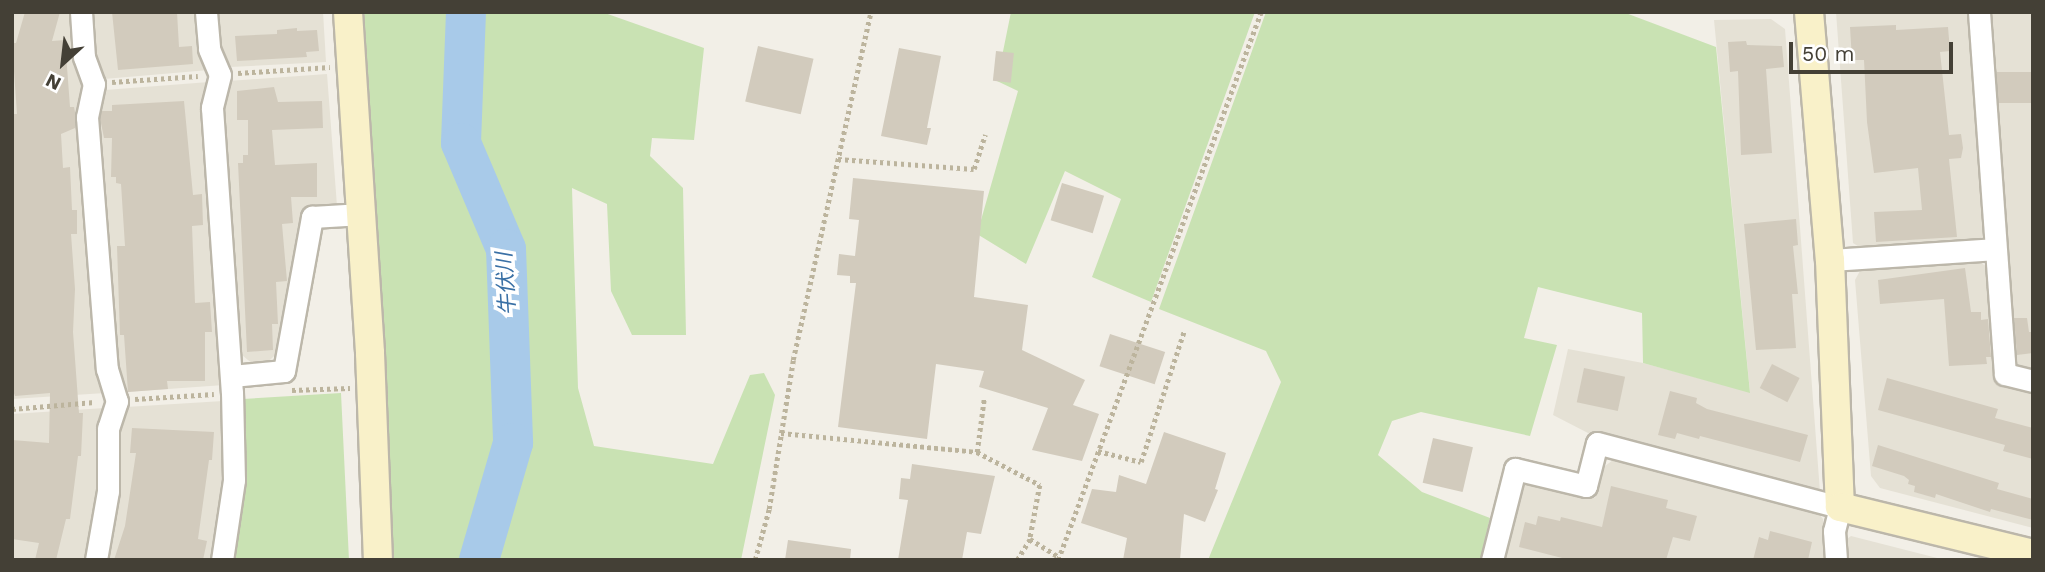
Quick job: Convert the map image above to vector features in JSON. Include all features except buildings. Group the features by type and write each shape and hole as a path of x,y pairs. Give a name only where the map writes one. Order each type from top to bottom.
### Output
{"street":[{"path":"81,12 84,57 94,84 87,117 107,369 117,401 108,428 108,491 96,560"},
{"path":"206,12 209,49 220,75 212,108 232,376 234,480 222,560"},
{"path":"348,12 362,214 378,560"},
{"path":"1809,12 1830,260 1840,507 1834,530 1836,560"},
{"path":"1979,12 2005,374 2033,381"},
{"path":"232,376 284,371 312,217 362,214"},
{"path":"1830,260 1994,249"},
{"path":"1492,560 1515,469 1586,486 1597,443 2033,554"}],"path":[{"path":"755,560 769,509 793,360 871,12"},
{"path":"1030,539 1059,558 1261,12"},
{"path":"838,159 974,169 985,135"},
{"path":"1098,451 1141,462 1184,331"},
{"path":"977,452 984,399"},
{"path":"781,433 977,452 1040,485 1030,539 1017,560"}],"shaded area":[{"path":"12,12 72,12 84,89 77,107 98,381 105,393 12,399"},
{"path":"91,12 197,12 209,70 104,79 93,51"},
{"path":"218,12 323,12 326,62 230,67 220,46"},
{"path":"1836,12 1969,12 1986,234 1977,241 1861,248 1853,243"},
{"path":"1989,12 2033,12 2033,372 2018,368 2013,361"},
{"path":"1771,19 1785,29 1820,492 1588,433 1553,415 1568,349 1643,363 1750,392 1714,20"},
{"path":"327,74 337,206 305,208 276,354 266,364 254,365 242,355 221,108 228,81"},
{"path":"209,82 224,385 126,392 114,370 96,111 105,90"},
{"path":"1977,260 1987,267 1996,382 2033,392 2033,528 1880,488 1871,476 1855,280 1861,269"},
{"path":"223,401 224,458 212,560 106,560 119,427 127,413 126,407"},
{"path":"105,408 98,424 96,494 86,560 12,560 12,414"},
{"path":"1617,457 1815,509 1823,519 1826,560 1503,560 1520,489 1530,482 1595,498 1605,466"},
{"path":"1851,536 1945,560 1844,560 1842,543"}],"green space":[{"path":"364,12 602,12 704,48 694,140 652,138 650,156 683,188 686,335 632,335 611,291 607,204 572,188 578,388 594,446 713,464 750,375 764,373 775,395 741,560 389,560 385,342"},
{"path":"1011,12 1255,12 1151,302 1092,277 1121,199 1065,171 1026,264 977,234 1018,91 997,81"},
{"path":"1266,12 1623,12 1716,47 1750,393 1643,363 1642,313 1538,287 1524,338 1557,345 1530,436 1421,412 1392,421 1378,455 1422,492 1490,518 1480,560 1208,560 1281,382 1266,351 1159,309"},
{"path":"341,393 349,560 232,560 244,470 243,399"}],"waterway":[{"name":"牛伏川","path":"466,12 461,143 506,249 513,443 479,560"}]}
